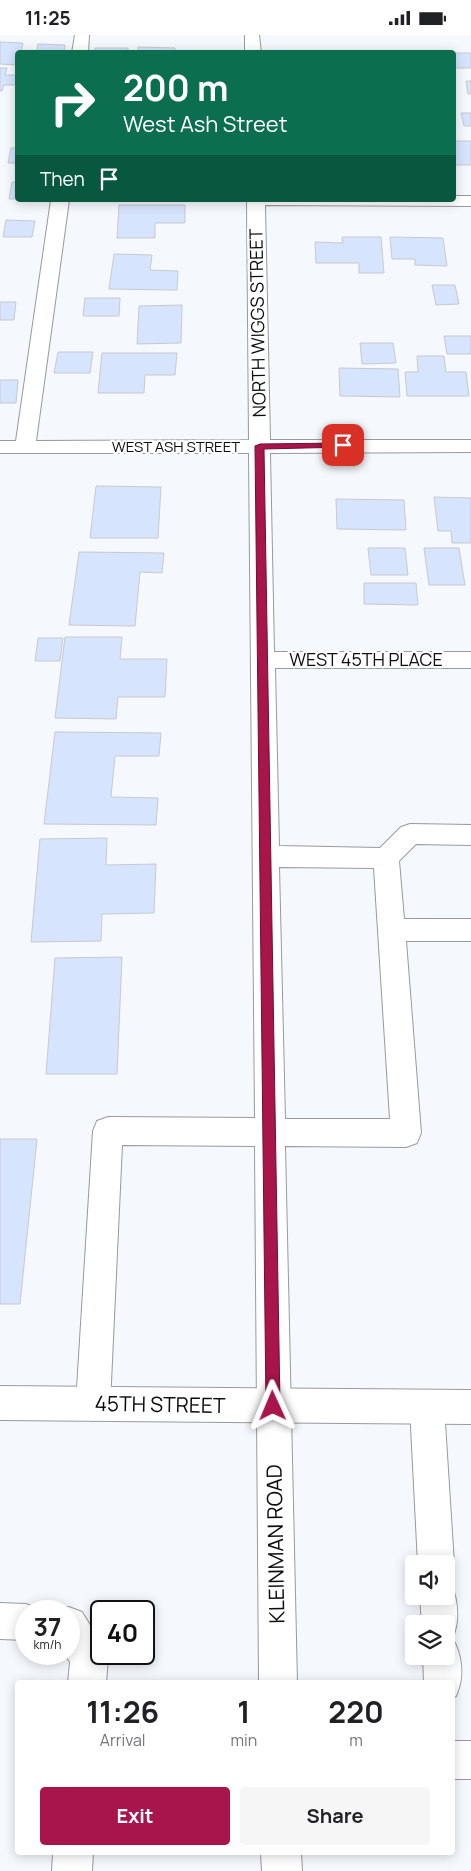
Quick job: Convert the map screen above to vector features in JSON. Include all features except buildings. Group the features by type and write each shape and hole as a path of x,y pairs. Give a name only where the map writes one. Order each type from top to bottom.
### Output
{"street":[{"path":"80,50 82,35"},
{"path":"252,35 253,50"},
{"path":"456,201 471,201"},
{"path":"25,447 60,202"},
{"name":"NORTH WIGGS STREET","path":"256,202 273,1406"},
{"name":"WEST ASH STREET","path":"0,447 471,446"},
{"name":"WEST 45TH PLACE","path":"262,660 471,661"},
{"path":"265,856 386,858 410,834 471,835"},
{"path":"93,1404 108,1131 406,1133 386,858"},
{"path":"391,930 471,930"},
{"name":"45TH STREET","path":"0,1403 471,1407"},
{"name":"KLEINMAN ROAD","path":"273,1406 278,1680"},
{"path":"427,1407 435,1555"},
{"path":"0,1621 15,1622"},
{"path":"80,1643 89,1658 87,1680"},
{"path":"443,1665 444,1680"},
{"path":"455,1760 471,1760"},
{"path":"72,1871 73,1855"},
{"path":"282,1855 282,1871"}],"route":[{"path":"273,1406 260,446 343,445"}]}
